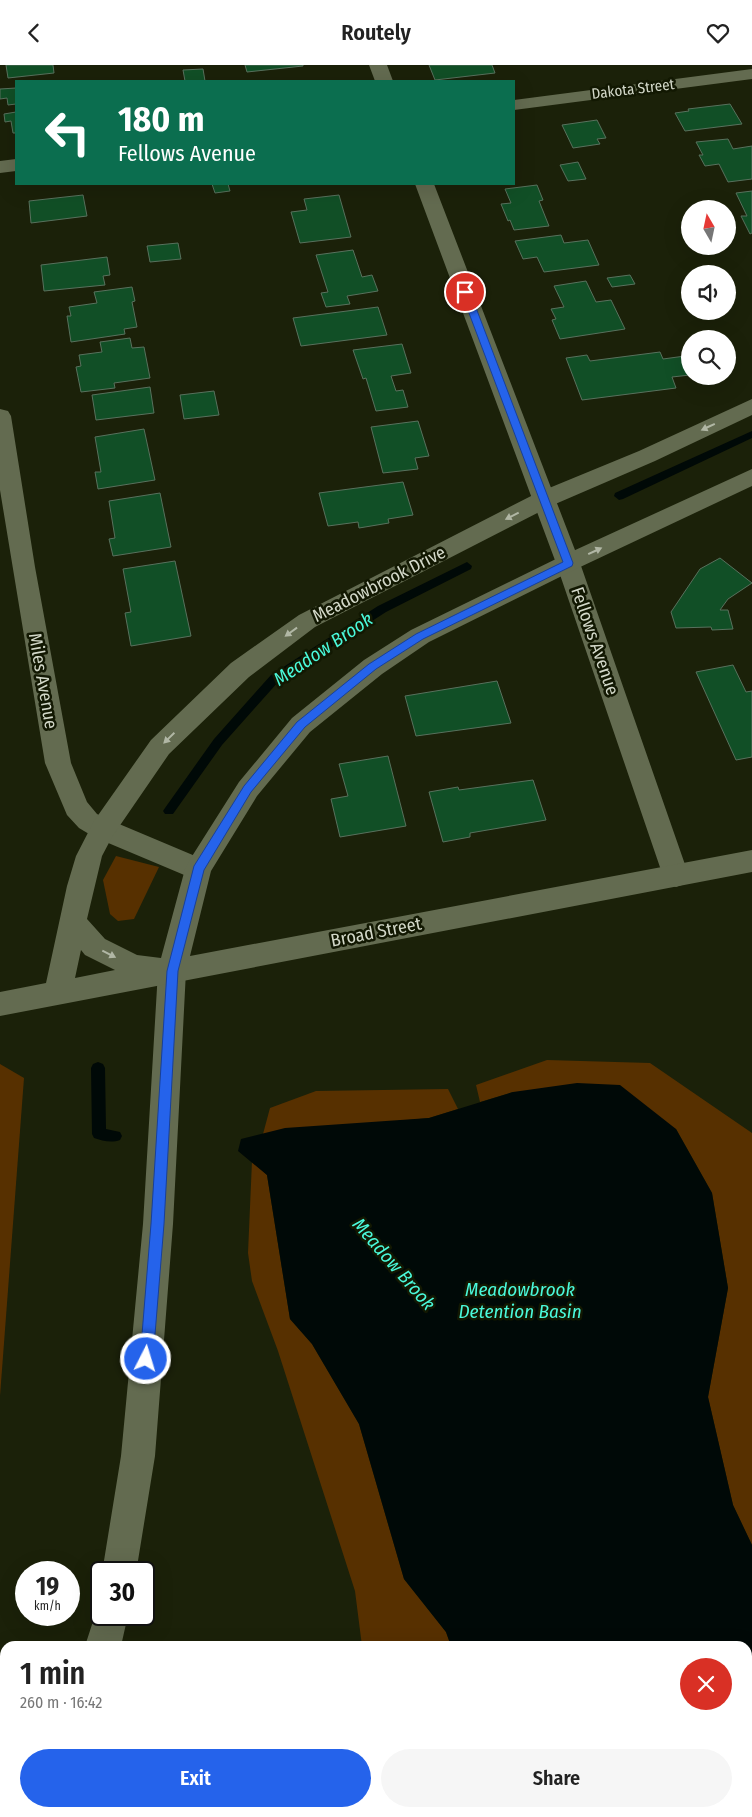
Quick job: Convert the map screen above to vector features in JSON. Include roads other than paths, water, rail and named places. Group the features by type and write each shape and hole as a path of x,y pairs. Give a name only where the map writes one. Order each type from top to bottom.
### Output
{"street":[{"path":"378,65 384,80"},
{"name":"Dakota Street","path":"515,105 752,74"},
{"path":"0,167 15,165"},
{"name":"Fellows Avenue","path":"424,185 545,499 676,876"},
{"name":"Meadowbrook Drive","path":"58,993 80,886 89,856 103,829 160,747 240,669 307,621 545,499 647,456 752,406"},
{"name":"Miles Avenue","path":"0,416 23,567 58,763 76,808 88,821 103,829 198,869"},
{"path":"120,1561 138,1456 158,1224 172,971 198,869 248,789 301,725 373,667 420,636 568,563 752,477"},
{"name":"Broad Street","path":"0,1004 752,861"},
{"path":"73,922 95,947 134,966 172,971"},
{"path":"104,1641 108,1626"}],"water":[{"name":"Meadowbrook Detention Basin","path":"577,1083 620,1085 676,1129 712,1193 728,1288 708,1397 733,1505 752,1545 752,1641 449,1641 446,1632 404,1579 359,1424 312,1344 290,1319 267,1175 238,1151 241,1139 285,1128 429,1118 513,1092"}],"waterway":[{"name":"Meadow Brook","path":"619,496 752,434"},
{"name":"Meadow Brook","path":"169,811 218,742 275,678 382,609 467,566"},
{"name":"Meadow Brook","path":"98,1068 99,1134 115,1136"}]}
